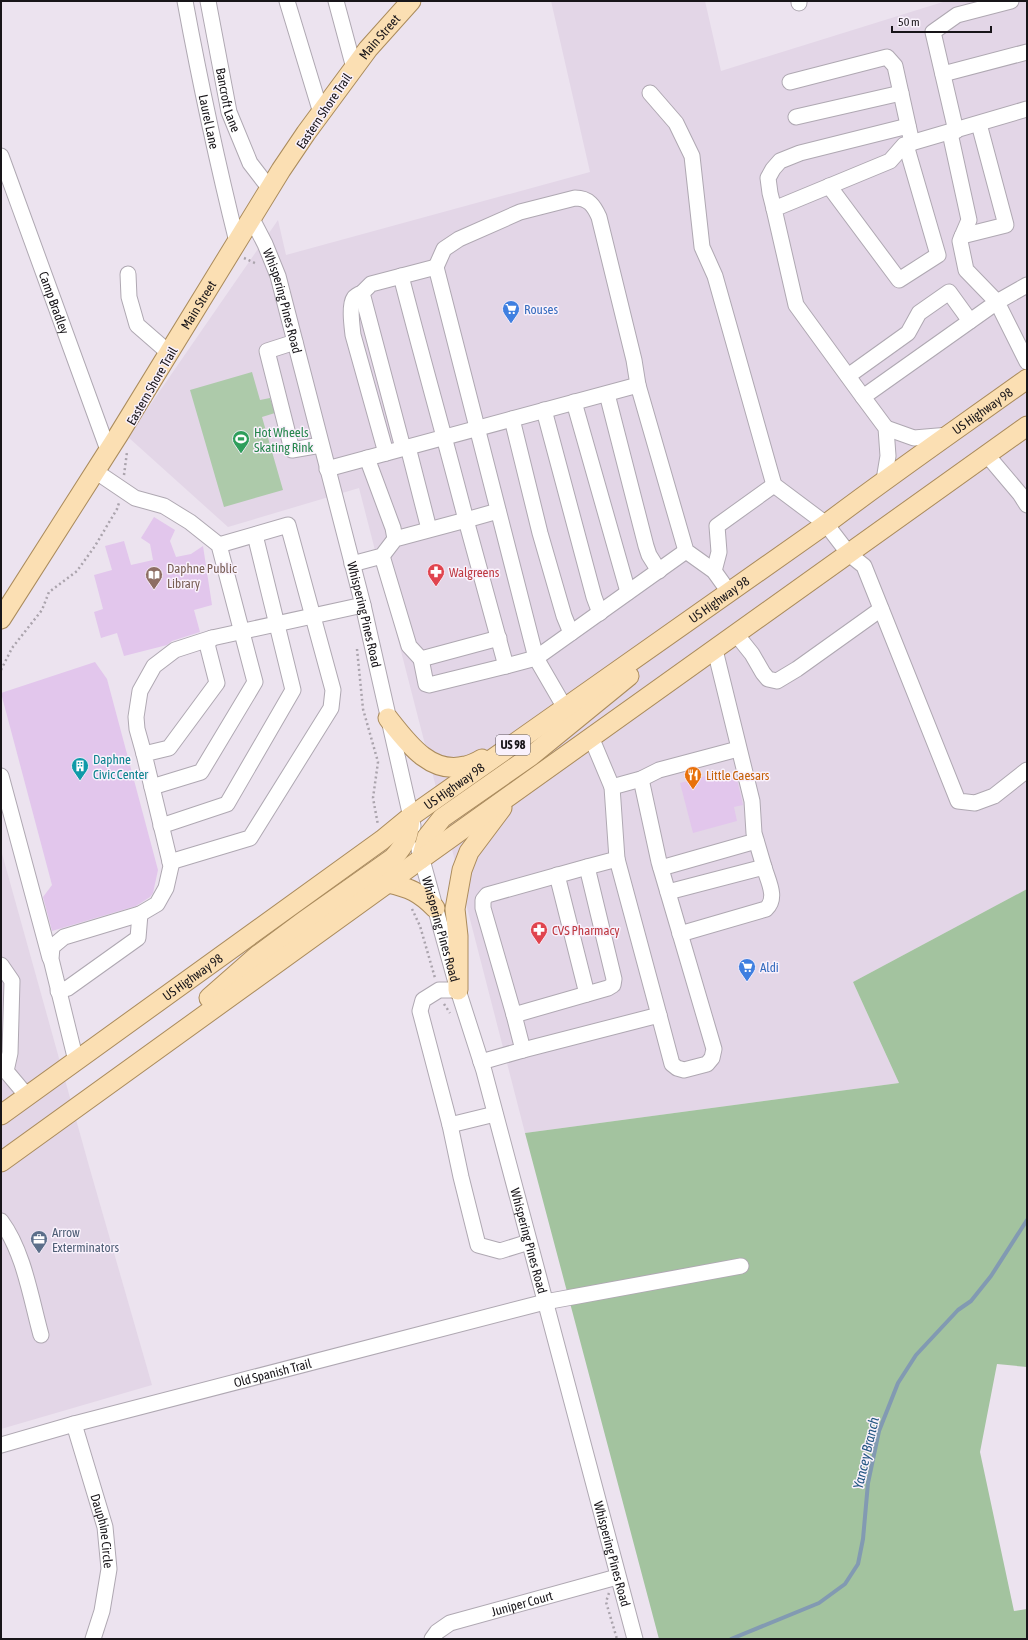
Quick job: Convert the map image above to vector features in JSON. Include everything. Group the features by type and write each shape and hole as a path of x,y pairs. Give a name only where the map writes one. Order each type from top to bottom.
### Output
{"main road":[{"name":"Main Street","path":"3,611 95,471 168,352 242,250 252,219 298,145 368,49 411,1"},
{"name":"US Highway 98","path":"1,1115 382,840 410,818 826,524 884,480 1027,379"},
{"path":"1,1162 421,859 1027,426"},
{"path":"421,859 427,838 442,818 531,756 626,680 669,634"},
{"path":"388,718 411,746 424,758 450,768 466,766 508,749"},
{"path":"458,990 458,936 455,909 462,870 469,852 512,794"},
{"path":"150,1054 198,1008 258,955 393,858 403,847 409,835 410,818"},
{"path":"388,883 409,888 422,896 435,908"}],"street":[{"name":"Laurel Lane","path":"185,1 201,86 214,140 218,168 242,250"},
{"name":"Bancroft Lane","path":"208,1 229,112 250,163 270,189"},
{"path":"286,1 321,113"},
{"path":"336,1 354,68"},
{"path":"1011,1 957,15 934,32 969,220 960,241 966,270 997,302 1027,362"},
{"path":"943,74 1027,52"},
{"path":"790,82 887,57 895,66 908,126 909,144 938,255 899,280 829,186"},
{"path":"650,93 676,123 692,156 702,247 715,276 774,485 826,524 849,554 864,566 958,801 975,803 994,796 1027,770"},
{"path":"796,117 901,93"},
{"path":"774,209 890,161 909,144 1027,109"},
{"path":"962,236 1006,225 980,124"},
{"path":"884,480 888,456 886,428 796,305 770,193 768,178 780,161 800,153 908,126"},
{"name":"Camp Bradley","path":"1,156 108,450"},
{"path":"565,708 536,658 436,267 444,249 459,239 520,212 533,208 575,198 588,200 594,206 599,217 634,360 638,385 686,551 714,571 729,592"},
{"name":"Whispering Pines Road","path":"252,219 265,244 278,276 363,605 410,818 458,990 481,1062 617,1577 635,1639"},
{"path":"386,453 353,335 351,317 353,299 371,284 436,267"},
{"path":"128,274 129,297 138,325 168,352"},
{"path":"401,276 432,397 506,666"},
{"path":"863,397 997,302 1027,285"},
{"path":"848,376 908,333 919,313 949,292 970,321"},
{"path":"362,293 405,448 430,530"},
{"path":"295,342 267,351 292,450 321,445"},
{"path":"328,469 638,385"},
{"path":"607,394 646,546 649,555 659,571"},
{"path":"574,402 628,592"},
{"path":"544,410 594,597 600,613"},
{"path":"512,419 540,533 564,616 571,633"},
{"path":"886,428 914,438 949,435"},
{"path":"987,455 1027,505"},
{"path":"367,458 392,528 394,539"},
{"path":"95,471 129,495 164,506 190,522 219,545 255,682 201,772 152,787"},
{"path":"714,571 719,552 717,526 774,485"},
{"path":"352,564 382,556 394,539 498,511"},
{"path":"170,862 250,838 330,708 333,690 288,525 219,545"},
{"path":"161,826 227,804 293,690 255,535"},
{"path":"382,556 409,646 421,660 424,680 426,684 429,685 536,658 686,551"},
{"path":"51,960 52,947 64,937 140,914 158,904 166,888 171,866 137,729 136,717 140,691 154,666 175,650 212,638 363,605"},
{"path":"736,634 752,654 763,673 768,678 777,681 797,670 881,609"},
{"path":"144,754 169,748 217,683 207,644 212,638"},
{"path":"421,660 499,638"},
{"path":"680,934 766,909 771,905 773,898 754,833 752,801 738,749 715,650"},
{"path":"591,738 612,787 617,859 672,1064 684,1070 707,1064 712,1058 714,1049 661,868 641,779"},
{"path":"612,787 641,779 659,770 738,749"},
{"path":"1,776 51,960 76,1061"},
{"path":"661,868 756,841"},
{"path":"523,1050 483,908 483,900 487,895 617,859"},
{"path":"514,1015 608,988 613,984 614,979 587,867"},
{"path":"668,892 764,867"},
{"path":"557,875 587,994"},
{"path":"58,991 68,988 138,938 140,914"},
{"path":"1,965 12,981 10,1053 3,1071 27,1096"},
{"path":"458,990 439,990 423,1000 420,1011 450,1125 478,1245 500,1251 529,1242"},
{"path":"481,1062 659,1015"},
{"path":"450,1125 495,1114"},
{"path":"1,1221 22,1261 41,1335"},
{"name":"Old Spanish Trail","path":"1,1445 74,1424 545,1302 741,1266"},
{"name":"Dauphine Circle","path":"74,1424 105,1527 109,1569 102,1611 94,1639"},
{"name":"Juniper Court","path":"432,1639 437,1632 450,1623 617,1577"}],"path":[{"name":"Eastern Shore Trail","path":"1,670 12,648 42,610 49,592 77,570 95,546 117,509 129,495 127,452 130,446"},
{"path":"606,1602 617,1639"}],"shaded area":[{"path":"551,1 705,1 721,71 946,1 1027,1 1027,889 853,982 899,1083 525,1133 359,488 228,527 128,437 278,220 286,255 590,172"},
{"path":"1,850 152,1385 1,1429"}],"green space":[{"name":"Hot Wheels Skating Rink","path":"252,372 260,400 270,398 275,413 262,417 283,490 224,507 190,390"},
{"path":"1027,889 1027,1367 997,1364 980,1452 1014,1611 1027,1609 1027,1639 659,1639 525,1133 899,1083 853,982"}],"building":[{"name":"Daphne Public Library","path":"154,517 175,530 170,541 176,557 191,554 203,546 212,605 194,610 200,632 172,641 167,645 124,656 117,633 101,638 94,612 103,609 94,575 112,570 105,546 124,541 131,565 153,560 150,544 141,538"},
{"name":"Daphne Civic Center","path":"95,662 107,679 158,870 153,893 150,897 136,906 52,931 43,897 52,885 1,693"},
{"path":"724,771 726,778 736,775 743,805 734,807 737,821 693,833 680,783"}],"waterway":[{"name":"Yancey Branch","path":"731,1639 819,1603 845,1584 858,1564 863,1539 868,1483 879,1431 898,1383 916,1355 958,1310 971,1301 991,1276 1027,1220"}],"place":[{"name":"Rouses","path":"511,324"},
{"name":"Hot Wheels Skating Rink","path":"241,454"},
{"name":"Walgreens","path":"436,587"},
{"name":"Daphne Public Library","path":"154,590"},
{"name":"Daphne Civic Center","path":"80,781"},
{"name":"Little Caesars","path":"693,790"},
{"name":"CVS Pharmacy","path":"539,945"},
{"name":"Aldi","path":"747,982"},
{"name":"Arrow Exterminators","path":"39,1254"}]}
